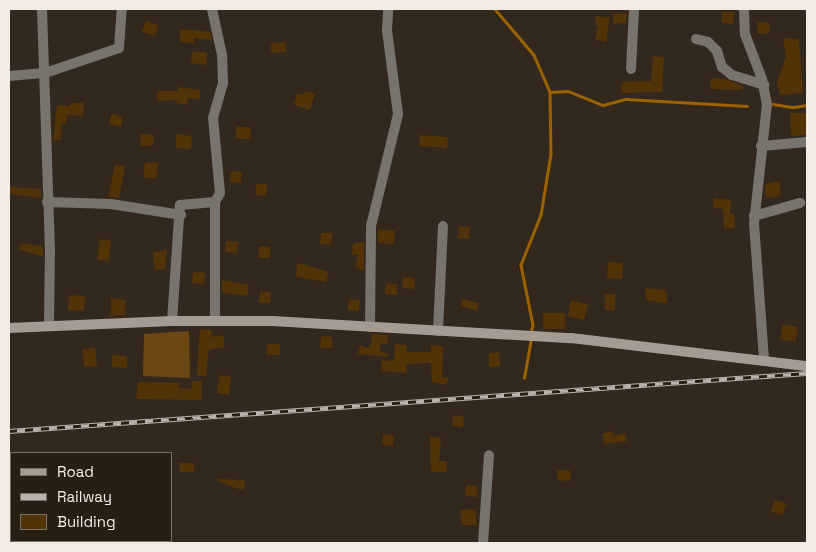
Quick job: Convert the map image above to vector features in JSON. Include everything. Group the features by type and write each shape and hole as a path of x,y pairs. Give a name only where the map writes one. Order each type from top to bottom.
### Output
{"main road":[{"path":"9,328 172,320 370,327 537,336 764,359 807,366"}],"street":[{"path":"42,9 45,73 49,326"},
{"path":"9,76 45,73 119,48 122,9"},
{"path":"212,9 222,55 223,82 213,118 220,190 215,202 215,321"},
{"path":"370,327 372,226 398,114 387,31 388,9"},
{"path":"631,69 634,9"},
{"path":"744,9 745,34 764,85 767,104 754,216 757,292 764,359"},
{"path":"696,39 708,42 717,51 722,67 732,75 764,85"},
{"path":"761,146 807,142"},
{"path":"47,202 112,204 181,215"},
{"path":"172,320 181,215 180,205 215,202"},
{"path":"754,216 800,203"},
{"path":"438,331 443,226"},
{"path":"483,543 490,455"}],"shaded area":[{"path":"189,331 190,378 143,376 144,334"}],"building":[{"path":"722,12 734,12 733,24 722,23"},
{"path":"627,13 626,23 613,24 613,14"},
{"path":"596,16 610,18 606,42 595,40 598,26 595,25"},
{"path":"146,21 158,25 155,36 142,32"},
{"path":"758,22 770,23 769,34 757,33"},
{"path":"180,29 210,32 212,40 194,38 194,43 180,42"},
{"path":"783,38 799,39 803,93 780,95 777,81 786,57"},
{"path":"285,42 286,52 271,53 271,43"},
{"path":"192,51 207,53 206,65 191,63"},
{"path":"653,56 664,57 662,92 621,93 622,82 651,81"},
{"path":"711,78 726,79 743,86 742,90 710,89"},
{"path":"178,87 200,90 200,99 188,98 187,105 176,103 177,100 157,101 157,91 178,91"},
{"path":"305,91 315,94 310,110 294,105 297,93 304,95"},
{"path":"70,103 84,103 83,116 67,115 66,124 61,123 61,140 53,140 57,105 70,106"},
{"path":"790,113 807,113 807,135 791,136"},
{"path":"111,114 123,117 121,127 109,124"},
{"path":"236,127 250,127 251,139 236,139"},
{"path":"141,134 154,135 153,146 140,146"},
{"path":"176,134 192,136 191,149 176,148"},
{"path":"420,135 448,137 447,148 419,146"},
{"path":"145,162 158,163 156,179 143,177"},
{"path":"115,165 125,166 119,198 108,197"},
{"path":"231,171 242,172 241,183 230,182"},
{"path":"779,181 781,195 766,198 765,184"},
{"path":"256,184 267,184 266,196 255,195"},
{"path":"9,187 41,189 41,198 9,194"},
{"path":"714,198 731,200 730,215 734,214 735,228 724,229 723,209 713,208"},
{"path":"459,227 470,227 469,239 458,238"},
{"path":"378,229 395,231 394,244 378,243"},
{"path":"321,233 332,233 331,245 320,244"},
{"path":"100,239 111,240 109,261 97,260"},
{"path":"226,241 238,242 237,253 225,252"},
{"path":"21,243 43,247 43,256 19,250"},
{"path":"364,243 364,270 355,268 358,255 352,255 353,244"},
{"path":"259,246 270,247 270,258 258,258"},
{"path":"167,250 165,269 155,270 153,252"},
{"path":"608,262 623,263 622,279 607,278"},
{"path":"297,263 329,272 326,282 296,277"},
{"path":"193,272 205,273 204,284 192,283"},
{"path":"403,277 415,278 414,289 402,288"},
{"path":"222,280 249,285 248,296 222,292"},
{"path":"386,283 397,284 397,295 385,294"},
{"path":"645,288 666,290 667,303 646,300"},
{"path":"260,291 271,292 270,303 259,303"},
{"path":"605,294 615,294 615,310 605,310"},
{"path":"69,295 85,296 84,311 68,310"},
{"path":"111,298 125,300 125,315 111,316"},
{"path":"349,299 360,300 359,311 348,310"},
{"path":"462,299 479,303 477,311 461,306"},
{"path":"571,300 588,304 584,320 568,316"},
{"path":"543,313 565,313 565,329 543,329"},
{"path":"783,324 798,327 795,342 780,339"},
{"path":"200,329 212,330 211,337 223,335 225,347 209,350 206,376 197,376"},
{"path":"372,334 388,335 387,344 380,343 380,351 388,354 387,357 358,354 360,345 368,348 371,344"},
{"path":"321,336 332,337 332,348 320,348"},
{"path":"267,344 280,344 280,355 267,355"},
{"path":"395,344 407,345 406,352 431,352 431,345 443,346 442,377 448,378 447,385 432,382 431,363 407,364 406,373 381,371 382,360 394,361"},
{"path":"95,348 97,366 84,367 82,349"},
{"path":"499,352 500,366 489,367 489,353"},
{"path":"112,355 127,356 127,368 112,367"},
{"path":"220,375 231,376 229,395 217,393"},
{"path":"193,381 202,381 201,400 136,399 138,382 179,383 179,388 192,389"},
{"path":"453,415 464,416 463,427 452,426"},
{"path":"612,431 613,436 625,433 627,441 605,444 602,434"},
{"path":"383,434 394,435 393,446 382,445"},
{"path":"430,437 441,438 439,461 447,461 446,472 431,472"},
{"path":"179,463 194,463 194,472 180,472"},
{"path":"558,470 571,471 570,481 557,480"},
{"path":"214,479 245,480 244,489 238,489"},
{"path":"466,485 477,486 477,497 465,496"},
{"path":"774,500 786,503 783,515 771,512"},
{"path":"475,509 477,525 462,525 460,510"}],"waterway":[{"path":"495,9 534,55 550,92 551,154 541,215 521,265 533,325 531,334"},
{"path":"550,92 568,91 603,105 626,99 747,106"},
{"path":"773,104 793,107 807,105"},
{"path":"524,378 531,339"}],"railway":[{"path":"9,431 807,373"}]}
